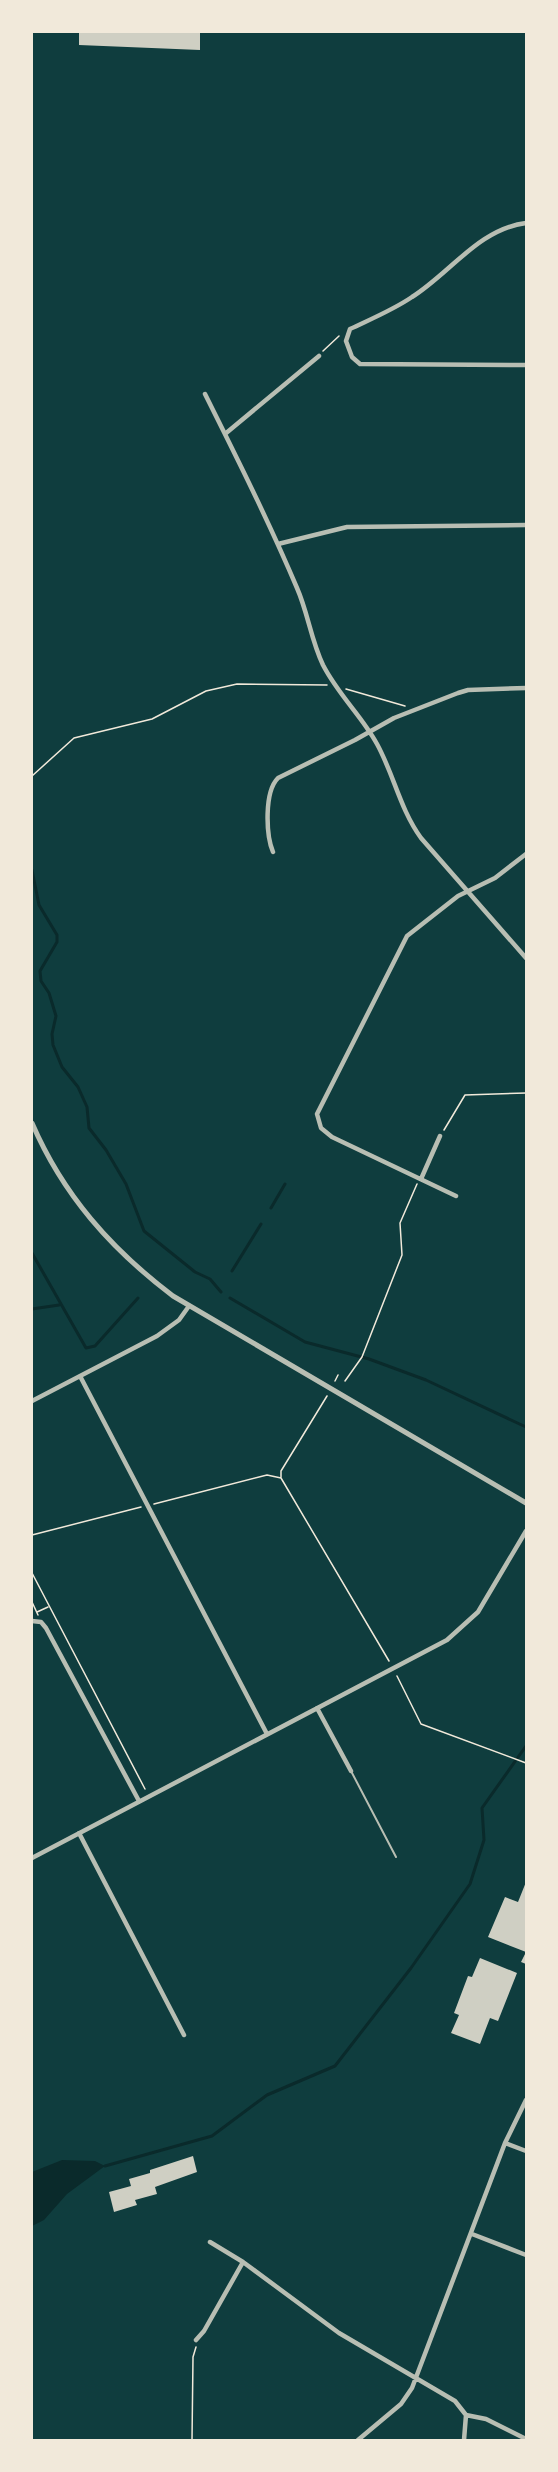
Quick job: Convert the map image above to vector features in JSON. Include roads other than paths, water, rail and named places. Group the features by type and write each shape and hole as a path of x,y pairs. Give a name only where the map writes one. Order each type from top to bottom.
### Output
{"street":[{"path":"526,224 492,234 411,298 348,331 346,341 348,351 360,364 526,365"},
{"path":"225,434 320,356"},
{"path":"205,394 278,544 298,591 312,639 333,685 370,732 413,827 526,958"},
{"path":"278,544 346,527 526,525"},
{"path":"273,852 267,838 272,783 292,770 394,718 468,690 526,688"},
{"path":"456,1196 332,1137 321,1128 317,1114 407,936 467,890 495,878 526,854"},
{"path":"32,1123 53,1167 100,1232 141,1272 189,1306 526,1503"},
{"path":"421,1179 440,1136"},
{"path":"32,1401 157,1336 178,1320 189,1306"},
{"path":"80,1376 267,1734"},
{"path":"32,1858 447,1640 472,1618 526,1531"},
{"path":"32,1621 41,1622 139,1801"},
{"path":"317,1708 351,1771"},
{"path":"79,1833 184,2035"},
{"path":"358,2440 401,2404 417,2377 505,2143 526,2100"},
{"path":"505,2143 526,2151"},
{"path":"472,2234 526,2255"},
{"path":"210,2242 243,2262 339,2333 455,2401 466,2415 486,2419 526,2439"},
{"path":"196,2340 204,2331 243,2262"},
{"path":"464,2440 466,2415"}],"lane":[{"path":"351,1771 396,1857"}],"water":[{"path":"62,2160 95,2161 105,2166 67,2194 44,2220 32,2226 32,2172"}],"waterway":[{"path":"32,870 39,905 57,935 57,942 40,971 41,981 49,993 56,1016 52,1034 53,1045 62,1067 78,1087 87,1107 89,1128 106,1150 126,1184 144,1231 195,1272 210,1279 221,1292"},
{"path":"271,1208 285,1184"},
{"path":"232,1271 261,1224"},
{"path":"32,1253 86,1348 95,1346 138,1298"},
{"path":"230,1298 305,1342 369,1359 426,1380 526,1427"},
{"path":"32,1309 59,1305"},
{"path":"105,2166 212,2136 267,2095 335,2066 411,1968 470,1884 484,1840 482,1808 526,1746"}]}
